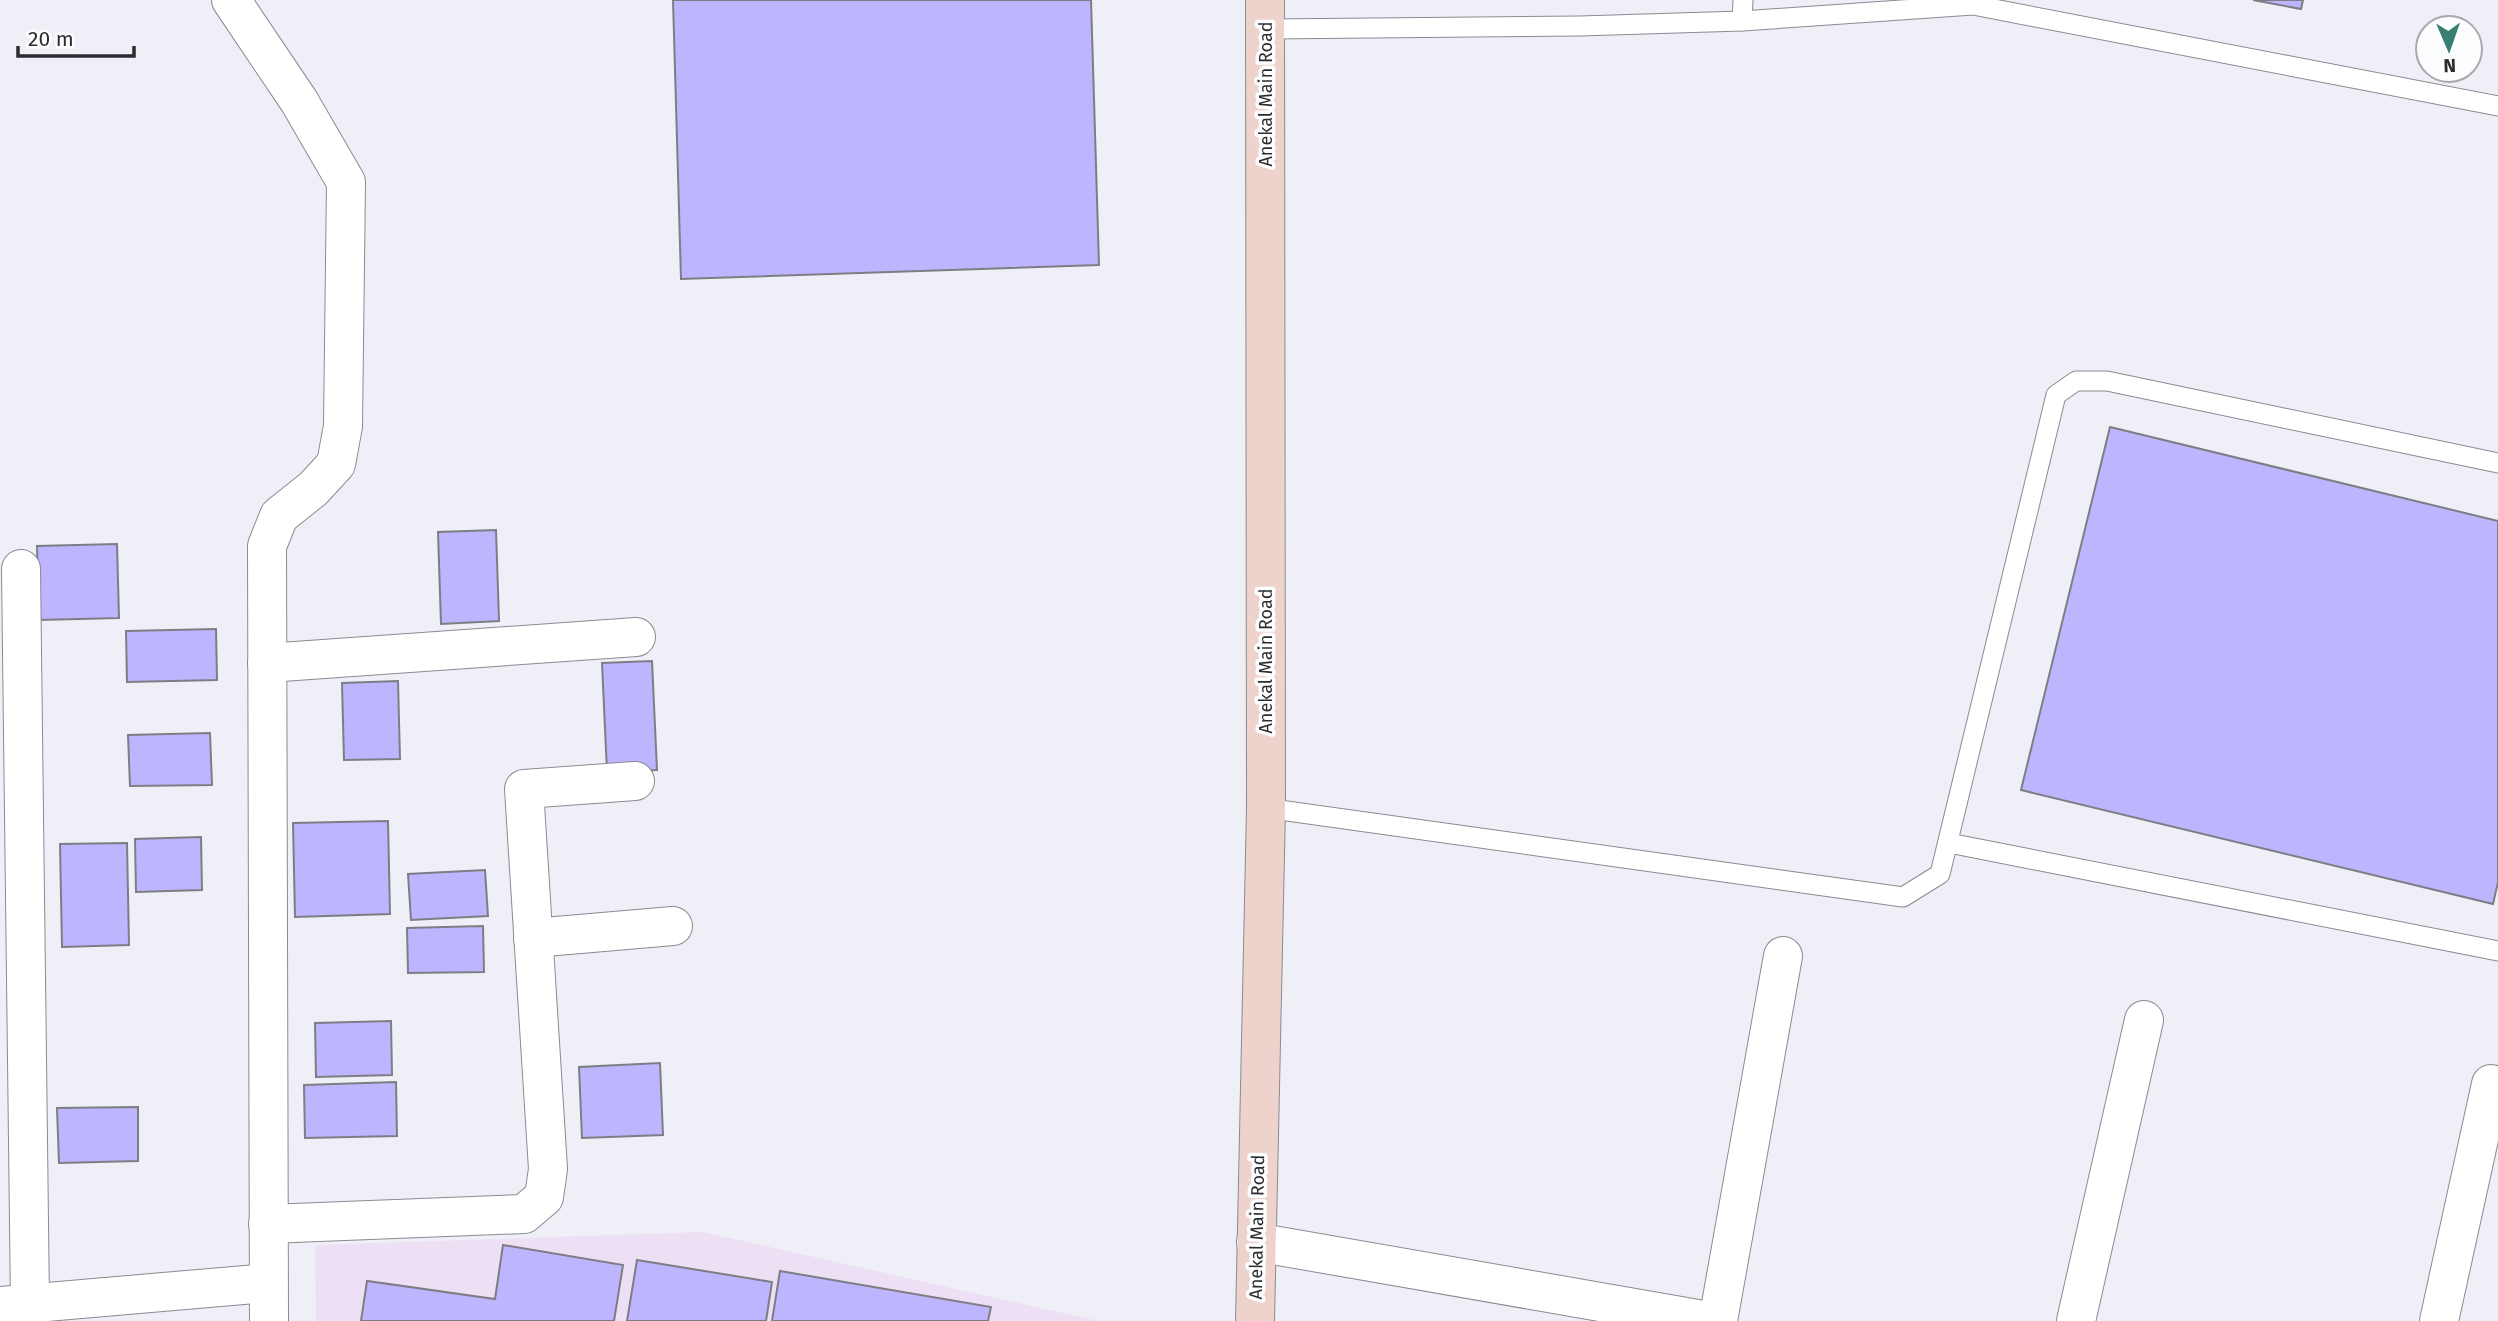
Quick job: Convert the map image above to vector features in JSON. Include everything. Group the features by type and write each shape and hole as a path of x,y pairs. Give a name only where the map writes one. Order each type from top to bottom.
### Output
{"main road":[{"name":"Anekal Main Road","path":"1255,1321 1266,808 1266,15"}],"street":[{"path":"231,0 299,100 346,182 343,426 336,464 313,489 279,516 267,546 269,1321"},
{"path":"21,569 15,1305 268,1283"},
{"path":"267,663 636,636"},
{"path":"268,1224 524,1214 544,1197 548,1169 524,789 635,781"},
{"path":"533,938 673,926"},
{"path":"1718,1321 1783,956"},
{"path":"2076,1321 2144,1020"},
{"path":"2439,1321 2491,1084"},
{"path":"1256,1242 1709,1321"}],"lane":[{"path":"1742,21 1743,0"},
{"path":"1266,15 1580,26 1742,21 1973,5 2498,106"},
{"path":"1266,808 1903,897 1940,874 2056,395 2076,381 2107,382 2498,463"},
{"path":"1949,843 2498,951"}],"shaded area":[{"path":"703,1232 1098,1321 316,1321 315,1245"}],"building":[{"path":"673,0 1091,0 1099,265 681,279"},
{"path":"2253,0 2303,0 2301,9"},
{"path":"2110,427 2498,521 2498,882 2493,904 2021,790"},
{"path":"496,530 499,621 441,624 438,532"},
{"path":"117,544 119,618 39,620 37,546"},
{"path":"216,629 217,680 127,682 126,631"},
{"path":"652,661 657,770 607,772 602,663"},
{"path":"398,681 400,759 344,760 342,683"},
{"path":"210,733 212,785 130,786 128,735"},
{"path":"388,821 390,914 295,917 293,823"},
{"path":"201,837 202,890 136,892 135,839"},
{"path":"127,843 129,945 62,947 60,844"},
{"path":"485,870 488,916 411,920 408,874"},
{"path":"483,926 484,972 408,973 407,928"},
{"path":"391,1021 392,1075 316,1077 315,1023"},
{"path":"660,1063 663,1135 582,1138 579,1067"},
{"path":"396,1082 397,1136 305,1138 304,1085"},
{"path":"138,1107 138,1161 59,1163 57,1108"},
{"path":"503,1245 623,1265 614,1321 361,1321 367,1281 495,1299"},
{"path":"637,1260 772,1282 766,1321 627,1321"},
{"path":"780,1271 991,1307 988,1321 772,1321"}]}
